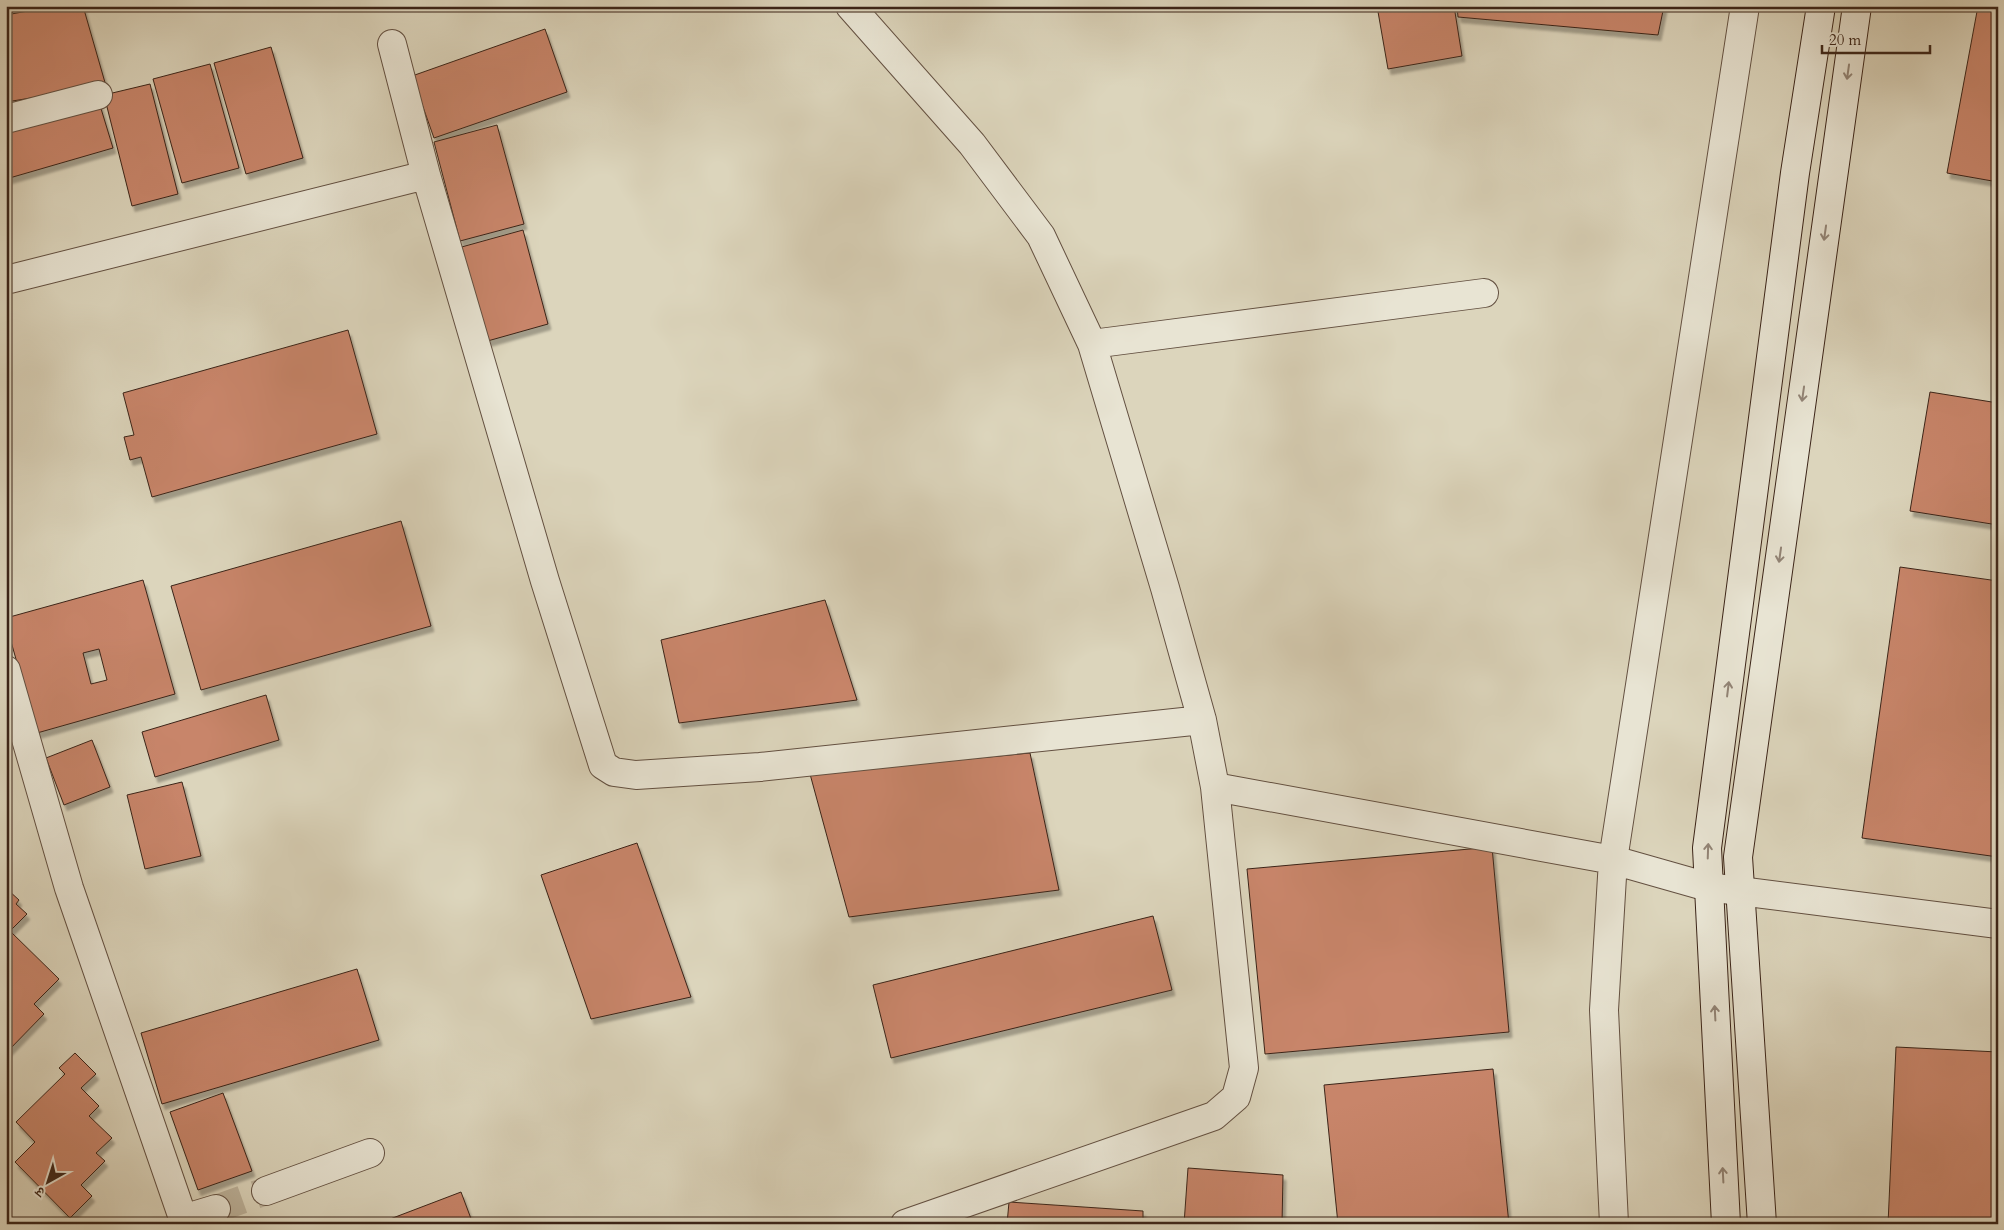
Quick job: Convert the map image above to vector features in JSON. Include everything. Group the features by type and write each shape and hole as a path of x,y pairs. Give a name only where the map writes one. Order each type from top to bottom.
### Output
{"street":[{"path":"850,6 972,144 1040,236 1092,344 1165,588 1202,720 1215,787 1244,1068 1236,1097 1214,1116 905,1224"},
{"path":"1614,1224 1604,1010 1613,860 1745,6"},
{"path":"1726,1224 1707,848 1794,182 1821,6"},
{"path":"1762,1224 1738,857 1857,6"},
{"path":"392,44 426,175 545,581 603,765 614,772 636,775 751,768 1202,720"},
{"path":"6,120 98,95"},
{"path":"7,274 426,175"},
{"path":"1092,344 1484,293"},
{"path":"6,670 68,888 184,1221 216,1209"},
{"path":"1215,787 1613,860 1708,887 1998,924"},
{"path":"266,1191 370,1153"}],"building":[{"path":"6,6 23,6 6,9"},
{"path":"55,6 83,6 106,86 6,102 6,15"},
{"path":"1377,6 1454,6 1462,56 1388,69"},
{"path":"1457,6 1664,6 1658,35 1458,17"},
{"path":"1978,6 1998,6 1998,182 1947,173"},
{"path":"545,29 567,92 434,138 412,76"},
{"path":"271,47 303,158 246,174 214,63"},
{"path":"210,64 239,168 182,183 153,79"},
{"path":"150,84 178,194 132,206 104,95"},
{"path":"99,102 113,148 6,179 6,129"},
{"path":"497,125 524,224 460,241 434,142"},
{"path":"523,230 548,324 484,342 458,248"},
{"path":"348,330 377,434 152,497 141,457 130,460 124,437 134,435 123,393"},
{"path":"1930,392 1998,403 1998,525 1910,511"},
{"path":"401,521 431,626 201,690 171,586"},
{"path":"1900,567 1998,581 1998,857 1862,838"},
{"path":"143,580 175,694 37,733 6,624 6,618","holes":["99,649 107,680 91,684 83,653"]},
{"path":"825,600 857,700 679,723 661,640"},
{"path":"266,695 279,740 155,777 142,732"},
{"path":"92,740 110,787 64,805 46,758"},
{"path":"1030,753 1059,890 849,917 810,774"},
{"path":"182,782 201,856 145,869 127,795"},
{"path":"637,843 691,997 591,1019 541,875"},
{"path":"1492,847 1509,1032 1265,1054 1247,869"},
{"path":"8,890 19,900 16,904 27,914 10,931 59,979 34,1004 44,1014 6,1053 6,892"},
{"path":"1153,916 1172,990 891,1058 873,985"},
{"path":"357,969 379,1040 162,1104 141,1033"},
{"path":"1896,1047 1998,1052 1998,1224 1888,1224"},
{"path":"75,1053 96,1074 81,1088 99,1106 89,1116 112,1138 96,1153 105,1161 81,1185 92,1196 70,1218 15,1162 35,1142 16,1122 65,1074 59,1068"},
{"path":"1493,1069 1509,1224 1338,1224 1324,1085"},
{"path":"223,1093 252,1171 198,1190 170,1112"},
{"path":"1188,1168 1283,1175 1282,1224 1184,1224"},
{"path":"461,1192 473,1224 377,1224"},
{"path":"1009,1202 1143,1211 1143,1224 1007,1224"}],"tunnel":[{"path":"216,1209 266,1191"}]}
